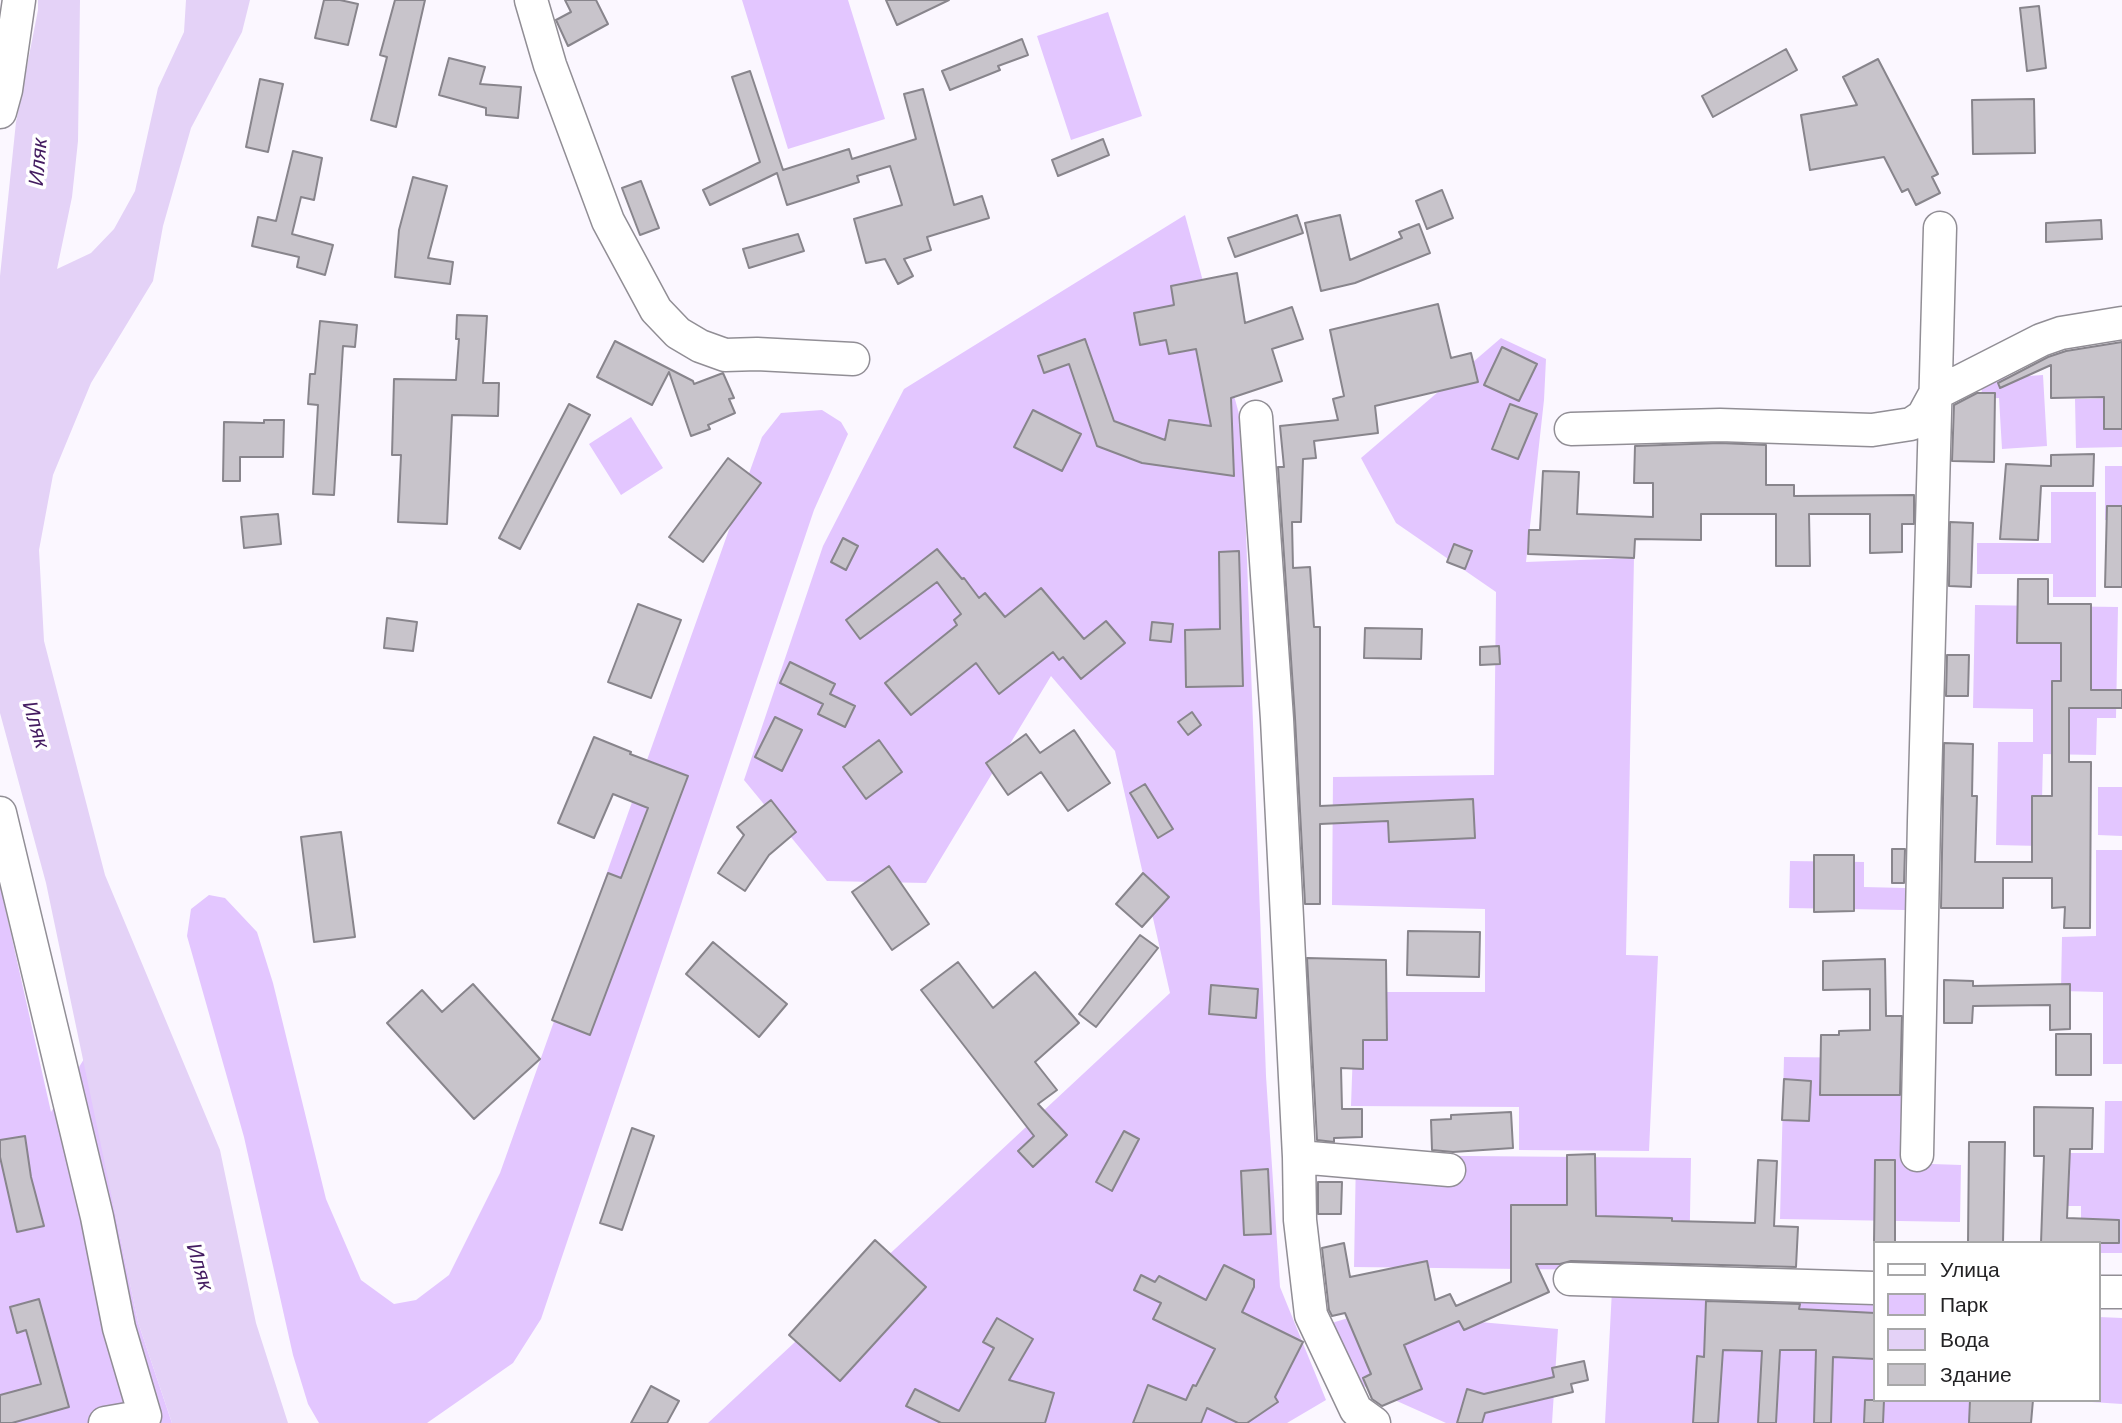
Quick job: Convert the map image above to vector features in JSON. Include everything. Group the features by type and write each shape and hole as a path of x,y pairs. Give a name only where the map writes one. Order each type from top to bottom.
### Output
{"lane":[{"path":"0,112 6,90 19,0"},
{"path":"531,0 550,65 608,221 656,310 678,333 700,346 725,355 853,359"},
{"path":"1917,1155 1940,228"},
{"path":"1571,429 1720,425 1872,430 1911,424 1923,416 1935,394 2041,340 2061,333 2122,323"},
{"path":"1256,417 1278,719 1300,1220 1311,1315 1355,1419"},
{"path":"0,813 97,1217 119,1328 146,1419 105,1423"},
{"path":"1299,1157 1449,1170"},
{"path":"1570,1279 1874,1288"},
{"path":"2101,1292 2122,1292"}],"green space":[{"path":"742,0 848,0 885,119 788,149"},
{"path":"1108,12 1142,116 1071,140 1037,36"},
{"path":"1185,215 1242,425 1266,1076 1280,1287 1326,1400 1287,1423 708,1423 1170,993 1115,751 1051,676 926,883 827,881 744,780 823,546 904,389"},
{"path":"1501,338 1546,359 1526,562 1634,558 1626,955 1658,956 1649,1151 1519,1150 1519,1107 1351,1106 1355,992 1485,992 1485,909 1332,905 1333,777 1494,775 1496,592 1396,523 1361,458"},
{"path":"2043,375 2047,446 2002,449 1999,398 1982,399 1981,379"},
{"path":"2122,398 2122,447 2076,448 2075,399"},
{"path":"822,410 841,422 848,434 814,510 541,1319 513,1363 427,1423 319,1423 308,1404 293,1355 244,1137 187,936 191,909 209,895 225,898 257,932 273,983 326,1199 361,1280 394,1304 416,1300 449,1275 500,1173 762,437 781,413"},
{"path":"631,417 663,468 621,495 589,444"},
{"path":"2105,466 2122,466 2122,520 2105,520"},
{"path":"2051,492 2096,492 2096,597 2053,597 2053,574 1977,574 1977,543 2051,543"},
{"path":"1975,605 2118,607 2116,718 2097,718 2096,755 2043,754 2041,846 1996,845 1998,742 2033,742 2033,709 1973,708"},
{"path":"2098,787 2122,787 2122,836 2098,835"},
{"path":"2096,850 2122,850 2122,1064 2103,1064 2103,992 2061,991 2062,937 2096,936"},
{"path":"1790,861 1864,862 1864,887 1905,888 1905,910 1789,908"},
{"path":"0,885 51,1112 84,1059 138,1322 172,1423 0,1423"},
{"path":"1784,1057 1881,1058 1880,1089 1905,1089 1903,1163 1961,1165 1960,1222 1780,1219"},
{"path":"2105,1101 2122,1101 2122,1253 2101,1253 2101,1241 2081,1241 2081,1206 2056,1206 2057,1153 2104,1153"},
{"path":"1356,1155 1691,1158 1689,1271 1354,1267"},
{"path":"1612,1290 1874,1304 1874,1402 1976,1402 1974,1423 1605,1423"},
{"path":"1368,1312 1558,1329 1552,1423 1446,1423 1341,1376 1325,1325"},
{"path":"2101,1317 2122,1318 2122,1404 2092,1402 2101,1402"}],"water":[{"name":"Иляк","path":"38,0 80,0 78,141 72,197 57,269 91,253 114,229 135,191 158,88 184,32 186,0 250,0 242,32 191,128 163,226 153,281 91,383 53,475 39,550 44,641 105,875 220,1150 256,1323 288,1423 172,1423 138,1322 46,883 0,713 0,276 16,122"}],"building":[{"path":"324,0 358,4 348,45 315,38"},
{"path":"395,0 425,0 396,127 371,120 387,57 380,55"},
{"path":"565,0 596,0 608,24 568,46 556,20 571,12"},
{"path":"886,0 949,0 897,25"},
{"path":"2039,6 2046,68 2027,71 2020,8"},
{"path":"1022,39 1028,55 998,66 1000,70 950,90 942,71"},
{"path":"1786,49 1797,70 1713,117 1702,96"},
{"path":"449,58 485,67 480,84 521,87 518,118 486,115 486,108 439,95"},
{"path":"1878,59 1938,174 1932,177 1940,193 1916,205 1908,189 1902,192 1884,157 1810,170 1801,115 1857,105 1843,77"},
{"path":"750,71 783,170 849,149 852,159 916,139 904,94 923,89 954,205 982,196 989,218 927,237 931,250 904,259 913,276 898,284 885,259 866,263 854,219 902,205 890,166 857,176 859,182 787,205 777,173 710,205 703,190 760,162 732,77"},
{"path":"260,79 283,84 268,152 246,147"},
{"path":"2034,99 2035,153 1973,154 1972,100"},
{"path":"1103,139 1109,155 1058,176 1052,160"},
{"path":"293,151 322,158 314,200 301,197 292,234 333,245 325,275 297,267 299,257 252,246 258,217 276,221"},
{"path":"413,177 447,186 428,258 453,262 450,284 395,277 399,230"},
{"path":"641,181 659,228 640,235 622,188"},
{"path":"1442,190 1453,218 1427,229 1416,201"},
{"path":"1297,215 1303,233 1235,257 1228,238"},
{"path":"1340,215 1350,260 1402,238 1399,232 1419,224 1430,253 1355,283 1321,291 1305,223"},
{"path":"2101,220 2102,239 2046,242 2046,223"},
{"path":"798,234 804,251 749,268 743,249"},
{"path":"1237,273 1245,323 1292,307 1303,339 1272,349 1282,381 1231,398 1234,476 1142,463 1097,446 1069,364 1044,373 1038,356 1085,339 1114,421 1165,440 1169,420 1211,426 1196,349 1169,354 1166,340 1140,345 1134,313 1174,305 1171,286"},
{"path":"1438,304 1451,358 1471,353 1478,382 1375,406 1378,433 1314,441 1316,458 1303,459 1301,522 1292,522 1293,568 1310,567 1314,627 1320,627 1320,806 1473,799 1475,838 1389,842 1388,821 1320,824 1320,904 1305,904 1278,467 1284,467 1280,426 1338,420 1333,399 1344,396 1330,330"},
{"path":"457,315 487,316 483,383 499,383 498,416 452,415 447,524 398,522 401,455 392,455 394,379 456,380 459,339 456,339"},
{"path":"320,321 357,325 355,347 343,346 334,495 313,494 318,405 308,404 310,374 315,374"},
{"path":"615,341 693,381 694,384 723,373 734,398 729,399 735,413 708,425 710,429 691,436 669,372 652,405 597,377"},
{"path":"2122,342 2122,429 2104,429 2104,397 2051,398 2051,365 2000,388 1998,383 2048,357 2066,351"},
{"path":"1502,347 1537,364 1519,401 1484,385"},
{"path":"1977,393 1995,393 1994,462 1952,461 1954,405"},
{"path":"569,404 590,415 520,549 499,538"},
{"path":"1510,404 1537,414 1518,459 1492,449"},
{"path":"1033,410 1081,434 1062,471 1014,447"},
{"path":"264,420 284,420 283,457 240,457 240,481 223,481 224,422 264,423"},
{"path":"1720,443 1766,445 1766,485 1794,485 1794,496 1914,495 1914,524 1902,524 1902,552 1870,553 1870,514 1809,514 1810,566 1776,566 1776,514 1701,514 1701,540 1635,539 1634,558 1528,554 1529,530 1540,530 1543,471 1579,472 1577,514 1653,517 1653,483 1634,483 1635,446"},
{"path":"2094,454 2093,486 2041,486 2038,540 2000,539 2006,464 2051,466 2051,455"},
{"path":"728,458 761,483 703,562 669,537"},
{"path":"2107,506 2122,506 2122,587 2105,587"},
{"path":"278,514 281,544 244,548 241,517"},
{"path":"1950,522 1973,523 1971,587 1949,586"},
{"path":"843,538 858,546 846,570 831,562"},
{"path":"1454,544 1472,551 1465,569 1447,562"},
{"path":"937,549 979,598 985,593 1005,617 1041,588 1084,639 1106,621 1125,643 1081,679 1063,657 1059,660 1053,652 999,694 976,663 911,715 885,683 957,625 954,620 961,614 937,582 860,639 846,620"},
{"path":"1239,551 1243,686 1186,687 1185,630 1220,629 1219,552"},
{"path":"2018,579 2048,579 2048,604 2091,604 2091,690 2122,690 2122,708 2069,708 2069,762 2091,762 2090,928 2064,928 2065,907 2052,908 2052,878 2003,878 2003,908 1941,908 1944,743 1973,744 1972,796 1977,796 1975,862 2032,862 2032,796 2052,796 2052,681 2061,681 2061,643 2017,643"},
{"path":"638,604 681,620 651,698 608,682"},
{"path":"387,618 417,622 413,651 384,648"},
{"path":"1152,622 1173,624 1171,642 1150,640"},
{"path":"1365,628 1422,629 1421,659 1364,658"},
{"path":"1499,646 1500,664 1480,665 1480,647"},
{"path":"1947,655 1969,655 1968,696 1946,696"},
{"path":"790,662 835,684 830,694 855,706 845,727 818,714 823,704 780,683"},
{"path":"1192,712 1201,725 1188,735 1178,722"},
{"path":"775,717 802,730 782,771 755,757"},
{"path":"1074,730 1110,783 1068,811 1041,772 1008,795 986,763 1026,734 1040,753"},
{"path":"594,737 688,776 590,1035 552,1020 608,873 621,878 648,808 613,794 594,838 558,823"},
{"path":"879,740 902,772 866,799 843,767"},
{"path":"1145,784 1173,829 1158,838 1130,793"},
{"path":"771,800 796,832 769,855 745,891 718,873 744,835 737,827"},
{"path":"341,832 355,937 314,942 301,837"},
{"path":"1892,849 1905,849 1904,883 1892,883"},
{"path":"1814,855 1854,855 1854,911 1814,912"},
{"path":"889,866 929,924 892,950 852,892"},
{"path":"1143,873 1169,897 1142,927 1116,904"},
{"path":"1408,931 1480,932 1479,977 1407,975"},
{"path":"1140,935 1158,948 1096,1027 1079,1014"},
{"path":"713,942 787,1004 759,1037 686,974"},
{"path":"1307,958 1386,960 1387,1040 1363,1040 1363,1069 1341,1068 1342,1109 1362,1109 1362,1137 1334,1138 1334,1142 1317,1140"},
{"path":"1885,959 1886,1016 1902,1016 1900,1095 1820,1095 1821,1035 1839,1035 1839,1031 1870,1030 1870,989 1823,990 1823,961"},
{"path":"958,962 993,1008 1035,972 1079,1023 1035,1062 1057,1090 1038,1104 1067,1135 1033,1167 1018,1151 1034,1136 921,990"},
{"path":"1944,980 1973,981 1973,986 2070,984 2070,1029 2050,1030 2050,1005 1973,1006 1972,1023 1944,1023"},
{"path":"473,984 540,1059 474,1119 387,1023 422,990 442,1012"},
{"path":"1211,985 1258,989 1256,1018 1209,1014"},
{"path":"2056,1034 2091,1034 2091,1075 2056,1075"},
{"path":"1784,1079 1811,1081 1809,1121 1782,1120"},
{"path":"2034,1107 2093,1108 2092,1149 2070,1149 2067,1218 2119,1220 2119,1243 2041,1241 2044,1156 2034,1156"},
{"path":"1511,1112 1513,1148 1453,1152 1432,1150 1431,1120 1451,1119 1451,1115"},
{"path":"632,1128 654,1136 622,1230 600,1223"},
{"path":"1124,1131 1139,1139 1112,1191 1096,1182"},
{"path":"25,1136 31,1177 44,1226 17,1232 0,1157 0,1140"},
{"path":"1969,1142 2005,1142 2003,1241 1968,1241"},
{"path":"1595,1154 1596,1216 1672,1218 1672,1221 1755,1223 1758,1160 1777,1161 1774,1226 1798,1227 1796,1267 1571,1261 1536,1264 1549,1292 1464,1330 1459,1321 1404,1345 1422,1389 1382,1406 1372,1399 1363,1378 1371,1374 1345,1313 1332,1316 1329,1310 1322,1248 1344,1243 1350,1277 1427,1261 1435,1300 1450,1294 1456,1306 1511,1282 1511,1205 1567,1205 1567,1155"},
{"path":"1875,1160 1895,1160 1895,1241 1874,1241"},
{"path":"1268,1169 1271,1234 1244,1235 1241,1171"},
{"path":"1318,1182 1342,1182 1341,1214 1318,1214"},
{"path":"875,1240 926,1287 840,1381 789,1335"},
{"path":"1224,1265 1254,1280 1254,1287 1242,1312 1303,1342 1275,1397 1278,1402 1247,1423 1238,1423 1207,1408 1201,1423 1133,1423 1148,1385 1186,1400 1215,1349 1153,1319 1161,1303 1134,1290 1141,1275 1155,1282 1159,1276 1206,1300"},
{"path":"39,1299 69,1407 12,1423 0,1423 0,1395 41,1384 26,1330 17,1333 10,1307"},
{"path":"1706,1301 1800,1304 1799,1309 1874,1313 1874,1359 1833,1357 1831,1423 1814,1423 1816,1350 1780,1350 1776,1423 1758,1423 1762,1351 1723,1350 1718,1423 1693,1423 1697,1356 1704,1357"},
{"path":"997,1318 1033,1339 1009,1380 1054,1393 1045,1423 941,1423 906,1406 915,1389 959,1411 994,1348 983,1342"},
{"path":"1584,1361 1588,1380 1571,1384 1573,1392 1485,1413 1482,1423 1457,1423 1467,1389 1484,1394 1554,1377 1552,1368"},
{"path":"651,1386 679,1401 667,1423 631,1423"},
{"path":"1865,1400 1884,1402 1883,1423 1864,1423"},
{"path":"1970,1402 2033,1402 2031,1423 1969,1423"}]}
